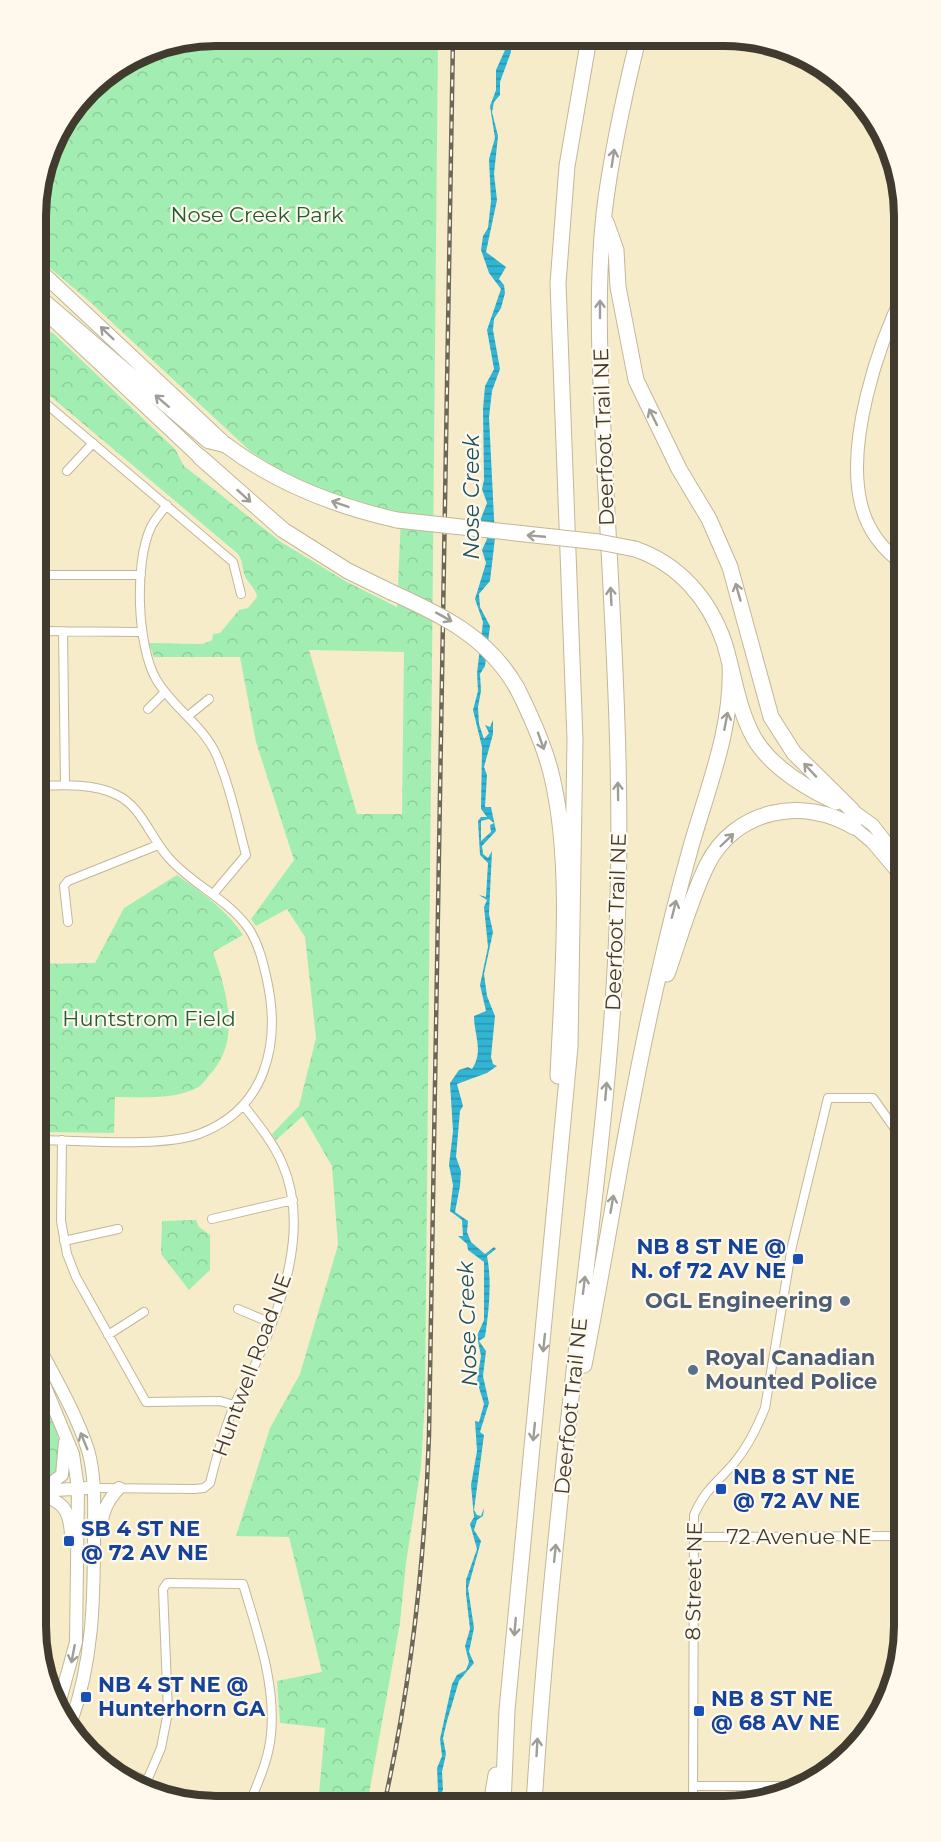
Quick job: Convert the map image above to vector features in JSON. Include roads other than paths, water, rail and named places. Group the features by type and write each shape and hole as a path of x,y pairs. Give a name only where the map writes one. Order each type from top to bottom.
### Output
{"highway":[{"name":"Deerfoot Trail NE","path":"503,1796 507,1710 558,1201 570,1047 575,740 558,283 567,166 588,46"},
{"name":"Deerfoot Trail NE","path":"535,1796 548,1619 602,1138 615,991 619,848 615,685 600,368 599,286 604,216 619,119 636,46"},
{"path":"604,216 616,250 618,286 636,380 679,469 710,519 730,567 771,717 794,753 852,810"},
{"path":"226,445 256,466 295,486 338,504 396,520 598,542 635,549 663,562 679,573 702,597 724,641 743,715 755,740 776,764 819,794 852,810"},
{"path":"200,457 283,530 348,571 435,612 473,635 500,662 517,688 546,756 556,796 561,836 563,908 554,1168 558,1201"},
{"path":"568,1426 578,1397 643,1048 681,882 725,728 730,694 730,664"},
{"path":"643,1048 700,883 713,855 728,838 760,817 792,809 825,813 854,827"},
{"path":"493,1796 507,1710"}],"main road":[{"path":"47,292 208,441 226,445"},
{"path":"47,303 54,320 200,457"},
{"path":"894,314 880,344 873,370 864,414 858,477 861,503 869,525 880,544 894,556"},
{"path":"47,321 54,320"},
{"path":"852,810 873,825 894,852"},
{"path":"854,827 872,842 894,868"},
{"path":"46,1361 65,1397 87,1450 94,1488 94,1608"},
{"path":"46,1389 73,1454 78,1488 76,1642 62,1695"},
{"path":"46,1486 62,1475 65,1434"},
{"path":"78,1488 87,1507 86,1611 91,1635"},
{"path":"46,1491 94,1488"},
{"path":"73,1716 82,1685 91,1635 102,1516 107,1503 119,1488"},
{"path":"46,1496 57,1501 71,1520 71,1580 77,1603"}],"street":[{"path":"47,404 233,562 241,594"},
{"path":"67,471 93,443"},
{"path":"167,505 157,516 146,539 141,575 141,632 147,661 165,692 188,716 215,753 246,855 214,893"},
{"path":"47,575 141,575"},
{"path":"47,631 141,632"},
{"path":"63,631 65,785"},
{"path":"148,709 165,692"},
{"path":"188,716 208,699"},
{"path":"46,1140 181,1139 220,1124 244,1106 255,1091 270,1050 273,1026 262,957 247,927 214,893 187,876 159,845 132,803 116,794 65,785 47,786"},
{"path":"68,922 64,886 68,881 159,845"},
{"name":"8 Street NE","path":"694,1796 692,1537 694,1515 714,1481 734,1464 755,1433 765,1408 792,1246 828,1098 873,1098 894,1128"},
{"name":"Huntwell Road NE","path":"94,1488 204,1488 210,1483 234,1406 249,1378 271,1323 290,1263 294,1234 293,1200 282,1163 270,1141 244,1106"},
{"path":"62,1140 63,1241 76,1277 146,1402 220,1401 234,1406"},
{"path":"212,1219 293,1200"},
{"path":"63,1241 118,1229"},
{"path":"238,1309 271,1323"},
{"path":"108,1335 144,1312"},
{"name":"72 Avenue NE","path":"692,1537 894,1536"},
{"path":"146,1780 161,1748 168,1712 163,1589 167,1583 243,1584 258,1633 271,1711 271,1734 265,1766 253,1796"},
{"path":"694,1786 779,1786"}],"water":[{"path":"504,46 511,46 511,52 500,82 500,95 494,102 492,112 498,136 494,174 497,200 486,252 506,267 499,279 504,285 505,293 501,308 494,319 493,330 500,369 492,391 489,417 495,538 490,581 479,594 480,607 490,626 485,666 480,674 481,691 478,707 479,724 484,739 489,733 485,725 490,727 493,720 493,734 484,767 487,775 485,807 491,807 496,831 482,846 483,854 488,858 492,851 489,914 493,932 484,974 487,996 495,1016 491,1057 493,1064 497,1066 487,1073 457,1084 463,1106 460,1111 456,1157 461,1171 455,1212 468,1221 467,1232 471,1242 485,1254 494,1247 496,1249 487,1256 490,1286 489,1307 485,1337 479,1341 486,1351 483,1376 489,1403 480,1432 484,1435 474,1510 477,1515 481,1516 484,1508 483,1516 477,1520 474,1530 481,1541 468,1588 474,1628 469,1652 474,1663 459,1681 447,1721 443,1738 446,1754 442,1772 443,1790 440,1796 435,1796 438,1791 437,1768 442,1756 440,1739 452,1684 457,1675 466,1670 469,1662 465,1646 470,1629 466,1580 477,1549 470,1524 474,1517 471,1485 477,1451 475,1421 479,1422 484,1404 477,1381 481,1356 477,1336 484,1320 484,1262 468,1250 467,1244 458,1236 463,1236 462,1220 450,1211 453,1185 449,1165 453,1131 450,1083 459,1070 468,1067 472,1069 476,1062 478,1049 474,1016 486,1011 480,985 488,947 484,907 487,900 479,895 486,897 488,863 480,855 478,821 481,817 487,817 481,809 482,747 473,710 478,691 477,673 483,622 475,599 486,563 482,550 487,539 480,521 487,503 482,489 484,480 483,409 485,386 494,369 487,330 501,289 489,273 481,250 483,236 488,228 491,201 489,159 495,138 490,106 496,90 496,70 505,50","holes":["489,819 494,823 490,825 491,832 481,841 481,821"]}],"railway":[{"path":"386,1796 402,1714 415,1622 424,1529 429,1435 453,47"}],"place":[{"name":"NB 8 ST NE @ N. of 72 AV NE","path":"798,1259"},
{"name":"OGL Engineering","path":"845,1301"},
{"name":"Royal Canadian Mounted Police","path":"693,1370"},
{"name":"NB 8 ST NE @ 72 AV NE","path":"721,1489"},
{"name":"SB 4 ST NE @ 72 AV NE","path":"69,1541"},
{"name":"NB 4 ST NE @ Hunterhorn GA","path":"86,1697"},
{"name":"NB 8 ST NE @ 68 AV NE","path":"699,1711"}],"park label":[{"name":"Nose Creek Park","path":"257,215"},
{"name":"Huntstrom Field","path":"149,1019"}],"water label":[{"name":"Nose Creek","path":"471,497"},
{"name":"Nose Creek","path":"467,1324"}]}
